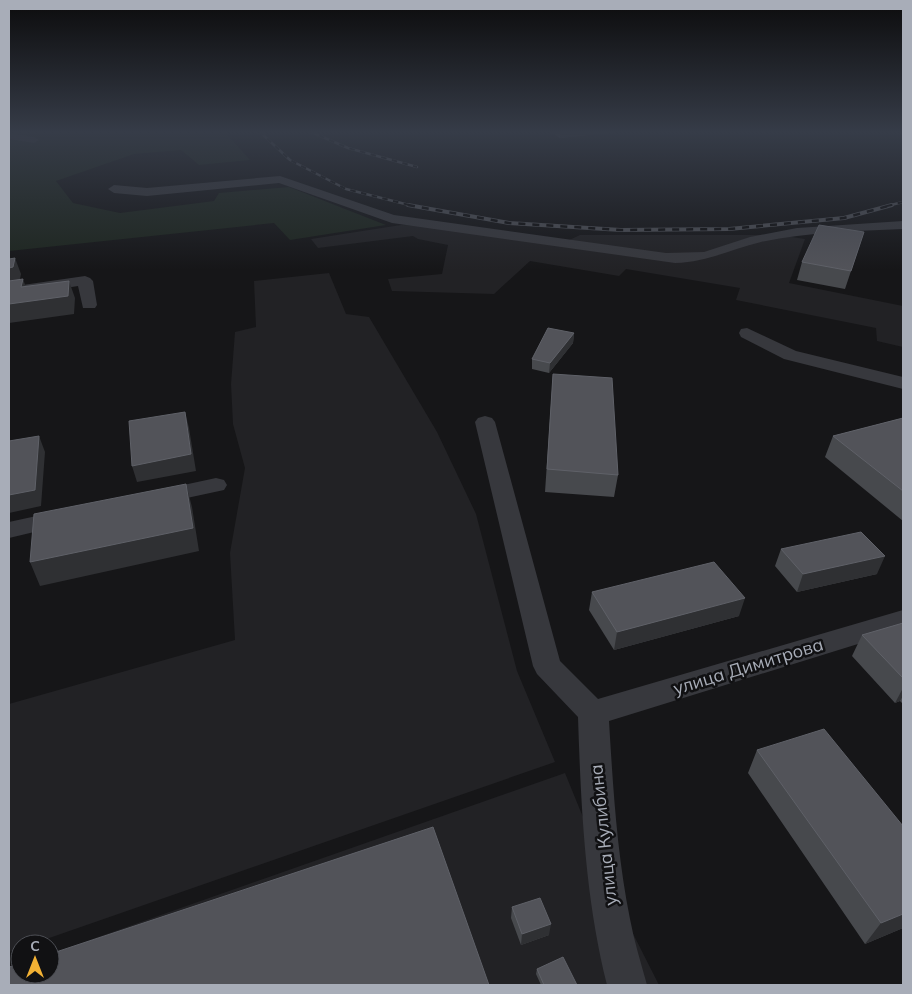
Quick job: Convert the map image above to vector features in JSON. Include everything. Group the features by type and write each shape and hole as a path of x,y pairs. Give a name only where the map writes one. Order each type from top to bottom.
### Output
{"street":[{"path":"114,189 147,192 280,179 392,219 628,252 658,258 704,256 750,240 788,233 862,226 903,225"},
{"path":"9,292 85,281 89,305"},
{"path":"747,333 790,356 903,382"},
{"path":"485,422 547,666 592,713"},
{"path":"140,501 216,485"},
{"path":"9,530 84,513"},
{"name":"улица Димитрова","path":"592,713 903,620"},
{"name":"улица Кулибина","path":"592,713 602,860 619,960 627,985"}],"shaded area":[{"path":"9,177 66,177 56,181 73,203 120,213 214,201 219,193 289,187 386,225 290,240 274,223 9,251"},
{"path":"401,225 441,226 561,244 580,235 779,235 805,239 789,283 903,306 903,347 877,341 876,328 736,300 740,288 626,269 619,276 530,261 494,294 392,291 388,279 442,274 448,245 418,239 413,236 318,248 311,239"},
{"path":"329,273 346,314 369,317 437,432 476,514 517,671 555,762 60,934 10,934 9,952 9,704 235,640 230,553 245,468 233,424 231,384 235,332 256,327 254,281"},
{"path":"565,773 620,908 659,985 9,985 9,968 10,984 60,984 60,950"}],"building":[{"path":"819,225 864,232 851,271 802,262"},
{"path":"15,258 13,267 9,268 9,259"},
{"path":"23,279 21,287 69,281 68,296 9,304 9,281"},
{"path":"548,328 574,333 550,363 532,359"},
{"path":"553,374 612,378 618,475 547,469"},
{"path":"185,412 191,454 132,466 129,421"},
{"path":"903,418 903,491 833,436"},
{"path":"39,436 35,490 9,495 9,441"},
{"path":"186,484 193,528 30,562 34,514"},
{"path":"861,532 885,556 803,574 781,549"},
{"path":"714,562 745,598 617,632 592,592"},
{"path":"903,623 903,678 862,635"},
{"path":"824,729 903,826 903,914 881,923 757,750"},
{"path":"433,827 489,985 9,985 10,967 10,984 60,984 60,951"},
{"path":"540,898 551,924 522,934 512,907"},
{"path":"563,957 577,985 544,985 537,969"}],"railway":[{"path":"324,177 346,189 412,206"},
{"path":"887,206 903,202"},
{"path":"412,206 509,223 621,230 729,229 844,218 892,205"}]}
